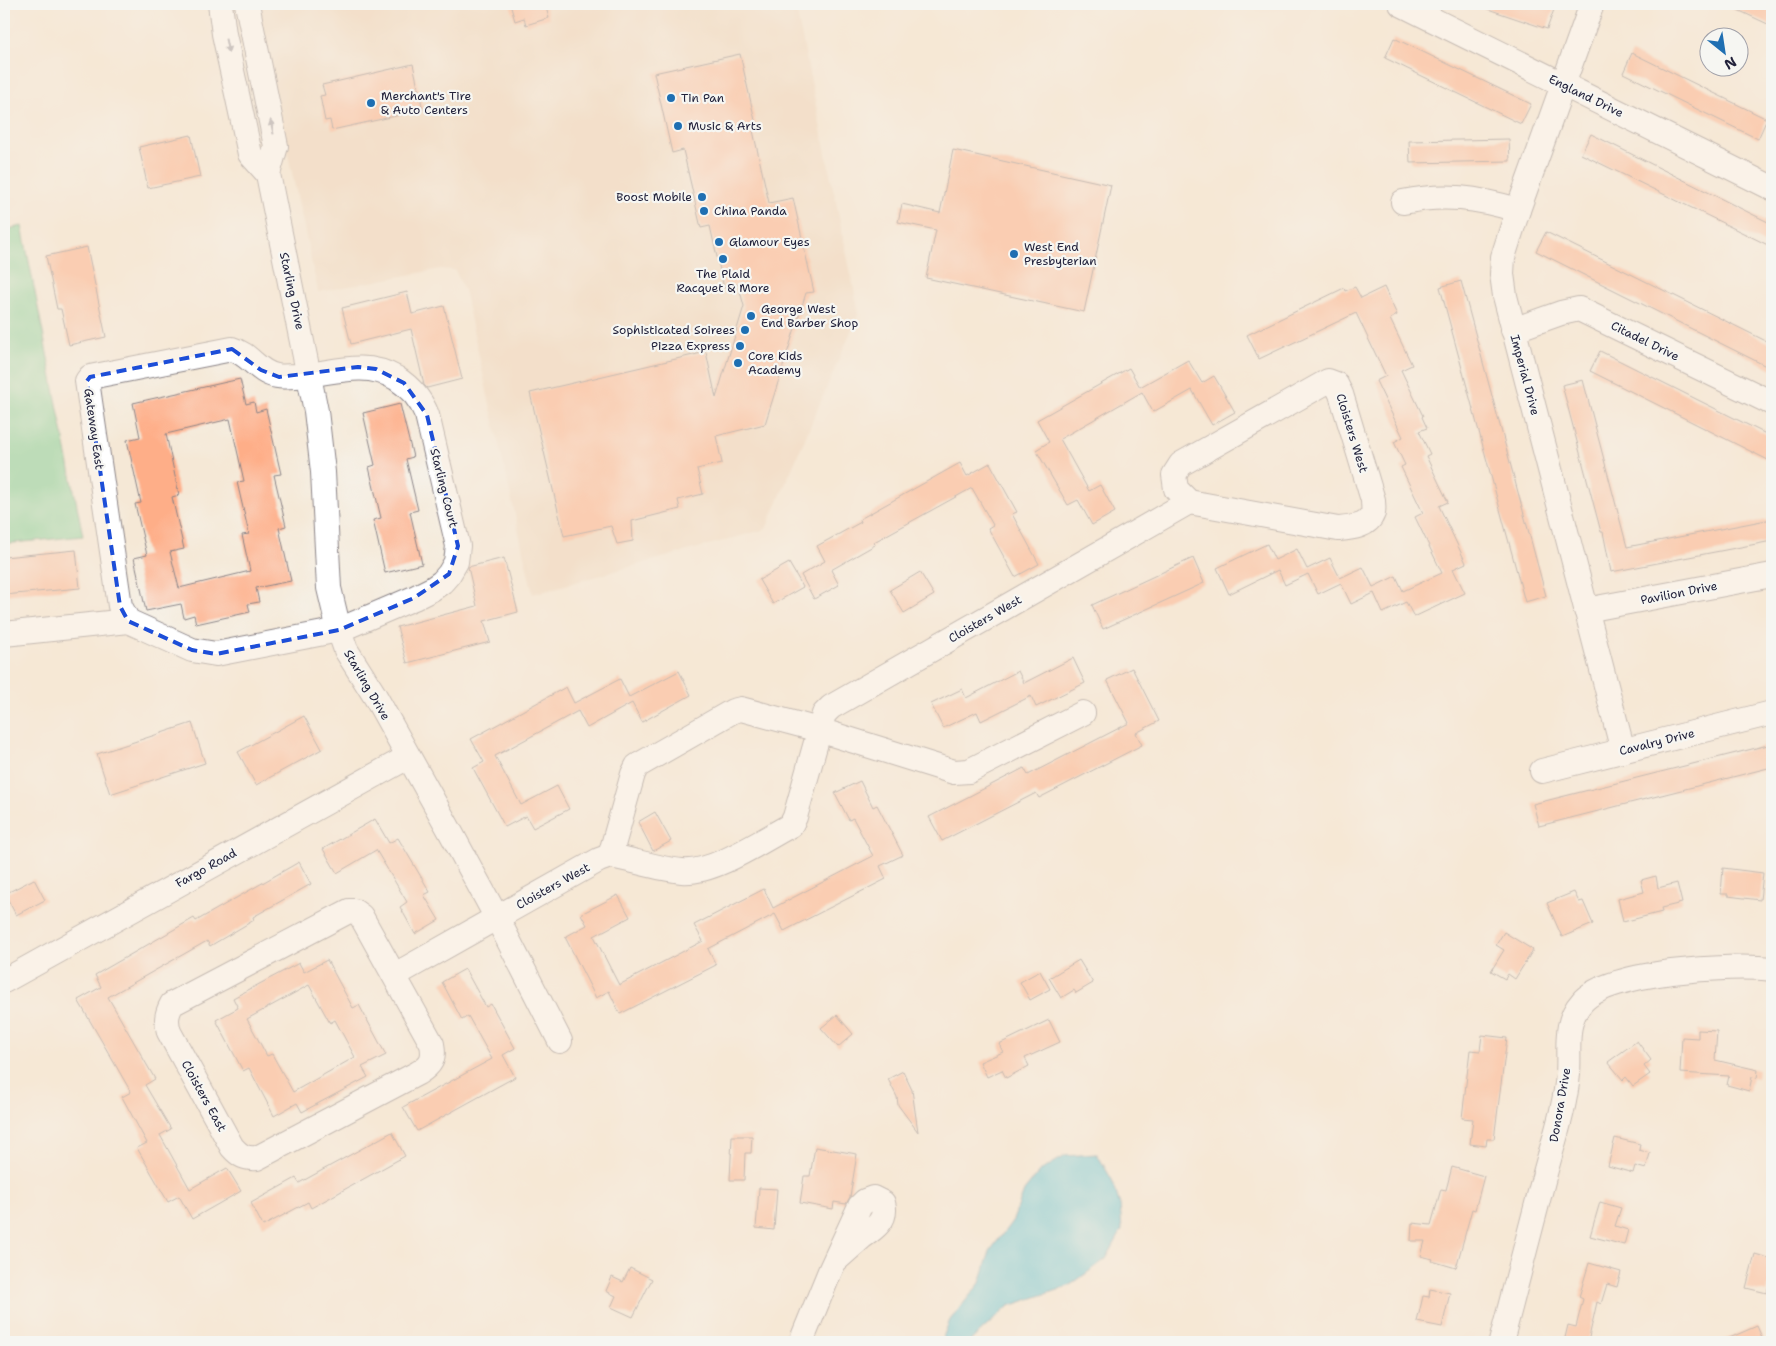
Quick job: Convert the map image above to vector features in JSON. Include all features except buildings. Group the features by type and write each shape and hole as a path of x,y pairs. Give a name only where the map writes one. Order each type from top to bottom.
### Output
{"street":[{"path":"220,4 224,34 250,154 268,174"},
{"name":"Starling Drive","path":"247,4 276,146 268,174 316,411 322,472 328,588 339,630 346,650 375,696 497,918 560,1040"},
{"name":"England Drive","path":"1401,4 1772,188"},
{"name":"Imperial Drive","path":"1592,4 1518,210 1503,257 1502,274 1513,330 1623,751"},
{"path":"1403,202 1454,197 1474,198 1518,210"},
{"name":"Citadel Drive","path":"1513,330 1561,313 1580,309 1772,403"},
{"name":"Gateway East","path":"128,621 120,606 87,381 90,377 232,349 241,352 261,370 269,374 279,377 310,375"},
{"name":"Starling Court","path":"310,375 358,367 376,369 404,383 415,394 427,415 458,546 456,562 442,582 414,598 339,630"},
{"name":"Cloisters West","path":"497,918 599,860 610,856 683,872 702,870 717,865 791,825 795,817 824,714 831,707 1189,502 1338,529 1354,528 1365,523 1372,513 1373,500 1341,394 1336,384 1328,381 1181,464 1174,475 1176,488 1189,502"},
{"name":"Pavilion Drive","path":"1586,610 1772,575"},
{"path":"4,634 128,621 192,650 216,654 339,630"},
{"path":"610,856 637,766 733,711 741,709 819,730 954,772 969,771 1083,713"},
{"name":"Cavalry Drive","path":"1542,771 1772,713"},
{"name":"Fargo Road","path":"4,981 408,758"},
{"name":"Cloisters East","path":"349,911 354,911 361,916 395,975 432,1044 434,1054 432,1062 418,1074 257,1158 249,1159 240,1156 232,1147 169,1032 166,1022 172,1004 349,911"},
{"path":"395,975 497,918"},
{"name":"Donora Drive","path":"1501,1342 1560,1116 1568,1074 1568,1030 1574,1012 1583,1000 1604,987 1661,973 1736,967 1772,969"},
{"path":"801,1342 836,1261"}],"highlighted area":[{"path":"232,349 261,370 279,377 358,367 376,369 404,383 427,415 458,546 449,574 414,598 339,630 216,654 192,650 128,621 120,606 87,381 90,377"}],"shaded area":[{"path":"258,4 795,4 859,313 766,529 533,594 464,290 455,270 440,269 318,292 261,31"}],"green space":[{"path":"22,226 83,536 4,544 4,230"}],"water":[{"path":"1097,1154 1112,1180 1120,1205 1122,1230 1106,1259 1069,1286 1009,1306 969,1342 941,1342 950,1320 980,1283 990,1251 1013,1220 1024,1191 1040,1171 1065,1156"}],"place":[{"name":"Tin Pan","path":"671,98"},
{"name":"Merchant's Tire & Auto Centers","path":"371,103"},
{"name":"Music & Arts","path":"678,126"},
{"name":"Boost Mobile","path":"702,197"},
{"name":"China Panda","path":"704,211"},
{"name":"Glamour Eyes","path":"719,242"},
{"name":"West End Presbyterian","path":"1014,254"},
{"name":"The Plaid Racquet & More","path":"723,259"},
{"name":"George West End Barber Shop","path":"751,316"},
{"name":"Sophisticated Soirees","path":"745,330"},
{"name":"Pizza Express","path":"740,346"},
{"name":"Core Kids Academy","path":"738,363"}]}
